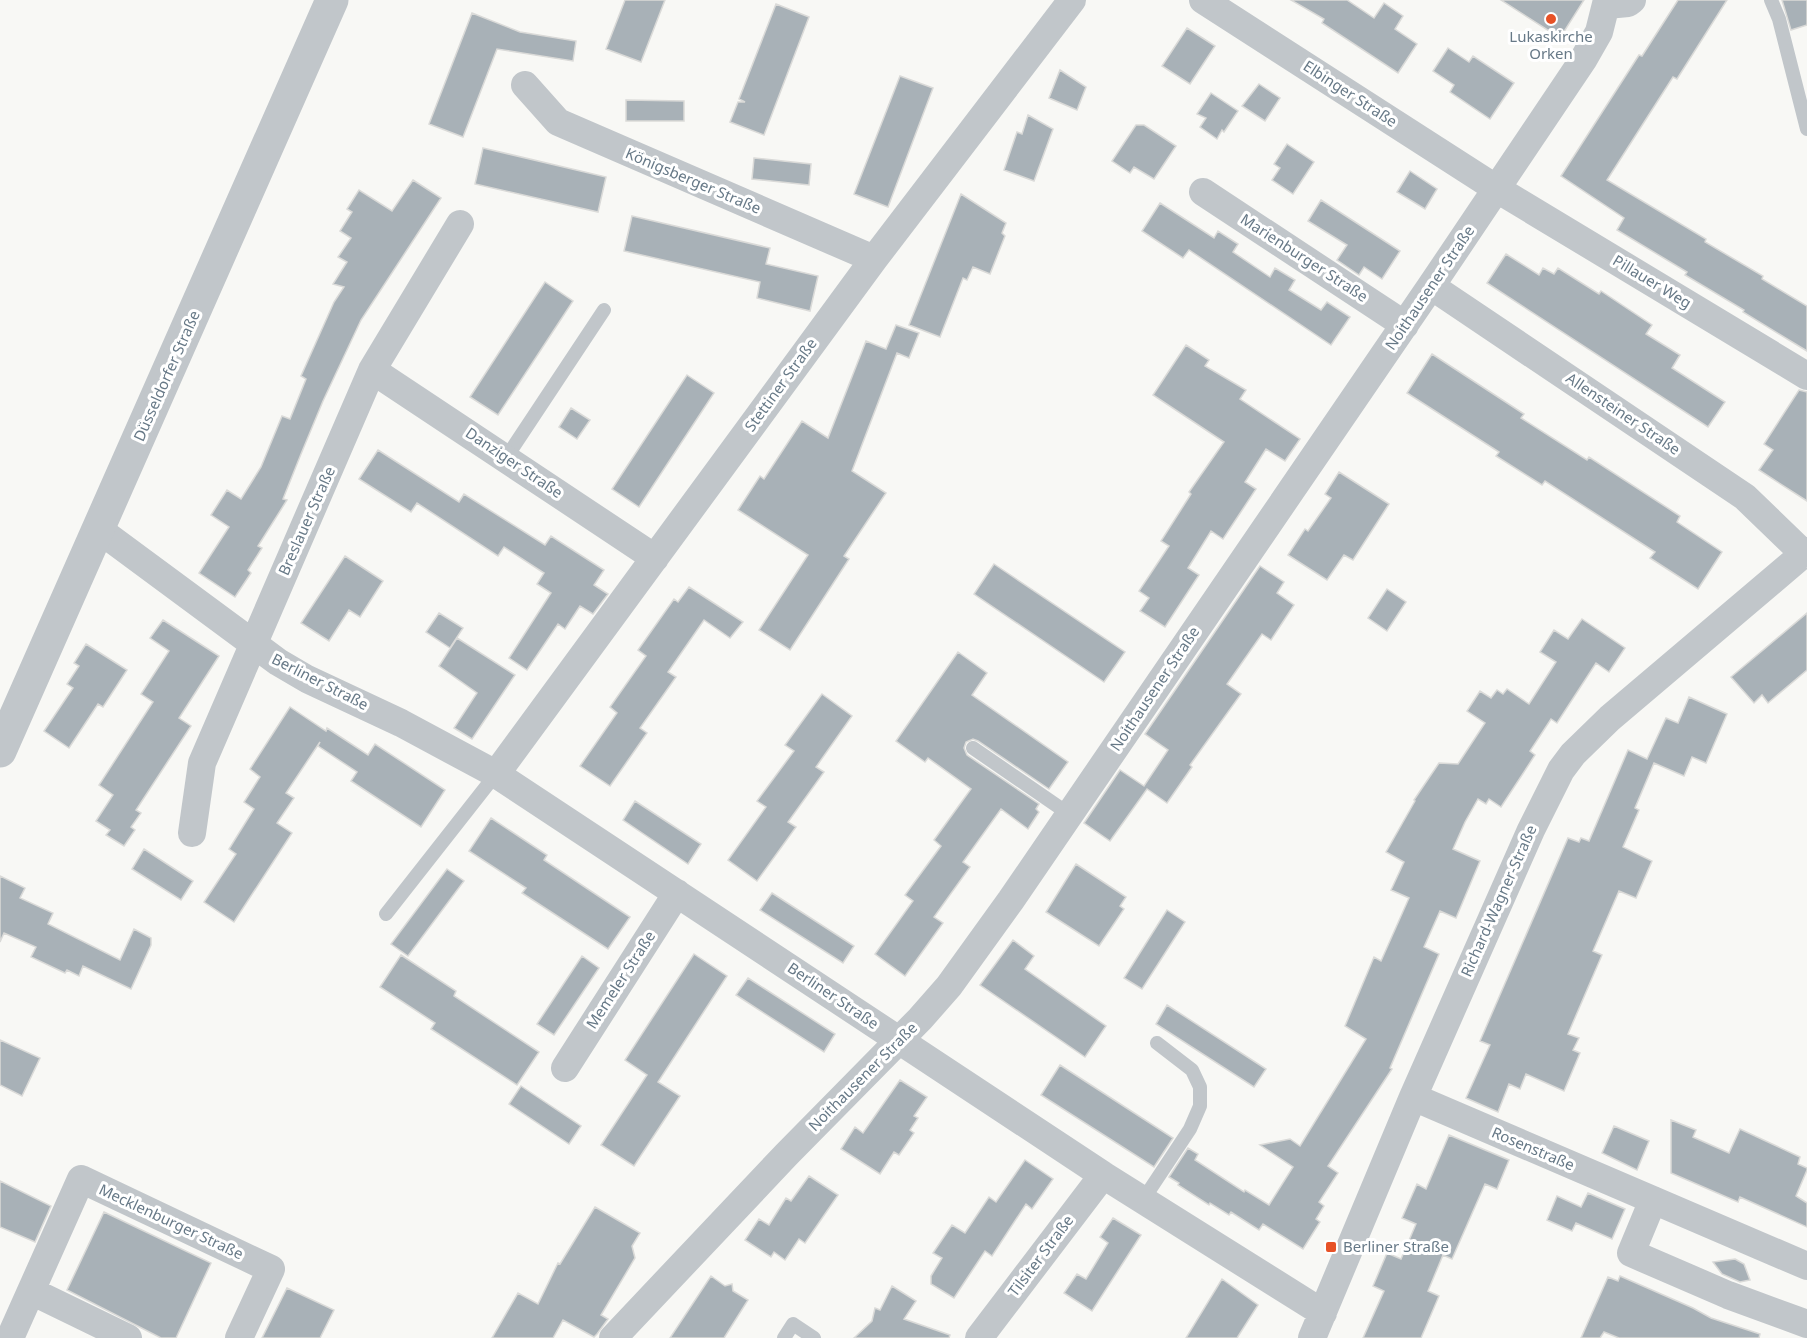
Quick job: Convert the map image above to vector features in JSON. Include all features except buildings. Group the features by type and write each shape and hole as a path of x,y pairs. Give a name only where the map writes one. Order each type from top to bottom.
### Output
{"street":[{"name":"Düsseldorfer Straße","path":"0,751 332,0"},
{"name":"Stettiner Straße","path":"495,774 874,259 1072,0"},
{"name":"Elbinger Straße","path":"1203,0 1497,189"},
{"name":"Noithausener Straße","path":"613,1338 802,1139 900,1041 955,977 1405,325 1588,52 1615,2"},
{"name":"Königsberger Straße","path":"525,86 558,122 874,259"},
{"name":"Pillauer Weg","path":"1497,189 1807,376"},
{"name":"Marienburger Straße","path":"1203,192 1405,325"},
{"name":"Breslauer Straße","path":"192,833 202,763 372,370 459,224"},
{"name":"Allensteiner Straße","path":"1431,286 1745,497 1805,553"},
{"name":"Danziger Straße","path":"372,370 655,558"},
{"name":"Berliner Straße","path":"98,529 252,645 299,675 401,723 495,774 1143,1200 1318,1325"},
{"name":"Richard-Wagner-Straße","path":"1318,1325 1413,1097 1531,830 1561,770 1573,754 1610,718 1805,553"},
{"name":"Memeler Straße","path":"565,1068 677,892"},
{"name":"Rosenstraße","path":"1413,1097 1807,1266"},
{"name":"Tilsiter Straße","path":"979,1338 1103,1175"},
{"name":"Mecklenburger Straße","path":"10,1338 81,1179 271,1269 239,1338"},
{"path":"1653,1200 1631,1253 1728,1295 1807,1324"},
{"path":"31,1291 128,1338"}],"lane":[{"path":"1771,0 1779,19 1807,129"},
{"path":"507,458 604,310"},
{"path":"973,748 1069,814"},
{"path":"386,914 495,774"},
{"path":"1143,1200 1190,1129 1200,1106 1200,1087 1192,1070 1157,1043"},
{"path":"784,1338 793,1324 814,1338"}],"place":[{"name":"Lukaskirche Orken","path":"1551,19"},
{"name":"Berliner Straße","path":"1331,1247"}]}
